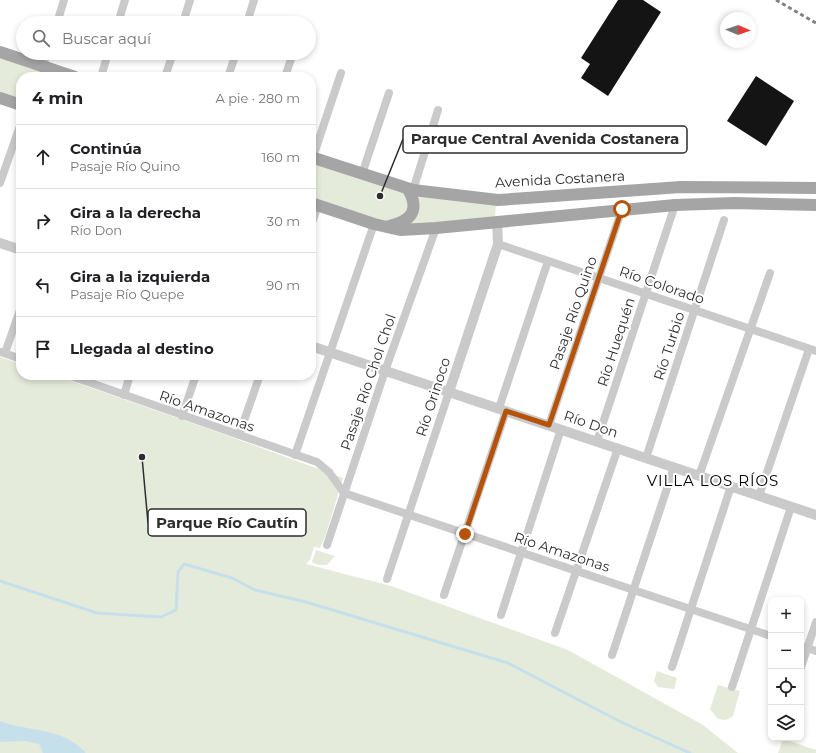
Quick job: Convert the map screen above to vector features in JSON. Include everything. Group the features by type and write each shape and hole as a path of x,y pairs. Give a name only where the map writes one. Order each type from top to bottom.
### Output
{"main road":[{"path":"0,52 16,57"},
{"path":"25,60 60,72"},
{"path":"0,98 16,103"},
{"name":"Avenida Costanera","path":"316,158 411,190 498,200 682,187 816,188"},
{"path":"380,225 398,224 411,215 414,209 411,190"},
{"path":"316,204 400,230 436,228 675,205 734,203 816,205"}],"street":[{"path":"59,16 64,0"},
{"path":"120,16 125,0"},
{"path":"185,16 190,0"},
{"path":"250,16 254,0"},
{"path":"43,66 45,60"},
{"path":"102,72 106,60"},
{"path":"167,72 171,60"},
{"path":"230,72 234,60"},
{"path":"286,72 290,60"},
{"path":"316,145 341,73"},
{"path":"362,174 389,93"},
{"path":"411,190 438,110"},
{"path":"0,183 16,137"},
{"name":"Río Huequén","path":"597,442 675,205"},
{"name":"Pasaje Río Quino","path":"549,425 622,209"},
{"name":"Río Turbio","path":"646,458 724,220"},
{"name":"Río Orinoco","path":"387,579 498,244 497,222"},
{"path":"295,455 330,352 380,225"},
{"name":"Pasaje Río Chol Chol","path":"327,545 385,371 436,228"},
{"path":"0,243 16,248"},
{"name":"Río Colorado","path":"498,244 751,328 812,350"},
{"path":"444,595 465,534 548,261"},
{"path":"699,476 770,272"},
{"path":"16,320 3,352 16,357"},
{"name":"Río Don","path":"316,348 816,515"},
{"path":"759,496 812,350"},
{"name":"Río Amazonas","path":"82,380 317,462 330,472 344,493 768,635"},
{"path":"124,395 128,380"},
{"path":"182,416 194,380"},
{"path":"239,435 258,380"},
{"path":"501,615 561,429"},
{"path":"556,633 618,448"},
{"path":"612,655 674,467"},
{"path":"672,667 731,486"},
{"path":"732,687 791,507"},
{"path":"816,622 804,647 816,651"}],"green space":[{"path":"0,55 50,72 16,72 16,101 0,96"},
{"path":"316,161 413,192 496,201 495,220 400,228 316,202"},
{"path":"0,357 16,362 16,380 68,380 343,478 326,534 320,548 314,547 310,560 306,564 391,586 568,650 703,725 738,753 0,753"},
{"path":"316,550 335,556 327,565 318,565 312,562"},
{"path":"657,671 677,678 674,689 658,687 654,681"},
{"path":"718,685 740,691 733,716 726,720 718,719 710,709"},
{"path":"782,741 789,741 816,750 816,753 778,753"}],"water":[{"path":"0,721 12,725 46,731 67,738 86,753 43,753 39,744 25,741 0,742"}],"building":[{"path":"618,0 643,0 661,12 608,96 581,78 590,64 581,58"},
{"path":"756,76 794,101 766,146 727,121"}],"waterway":[{"path":"0,581 97,613 161,617 176,610 178,572 184,564 232,578 255,590 306,602 508,663 621,722 690,753"}],"railway":[{"path":"776,0 816,23"}],"place":[{"name":"Parque Central Avenida Costanera","path":"380,196"},
{"name":"Parque Río Cautín","path":"142,457"}],"district":[{"name":"VILLA LOS RÍOS","path":"713,480"}],"route":[{"path":"465,534 506,411 549,425 622,209"}]}
